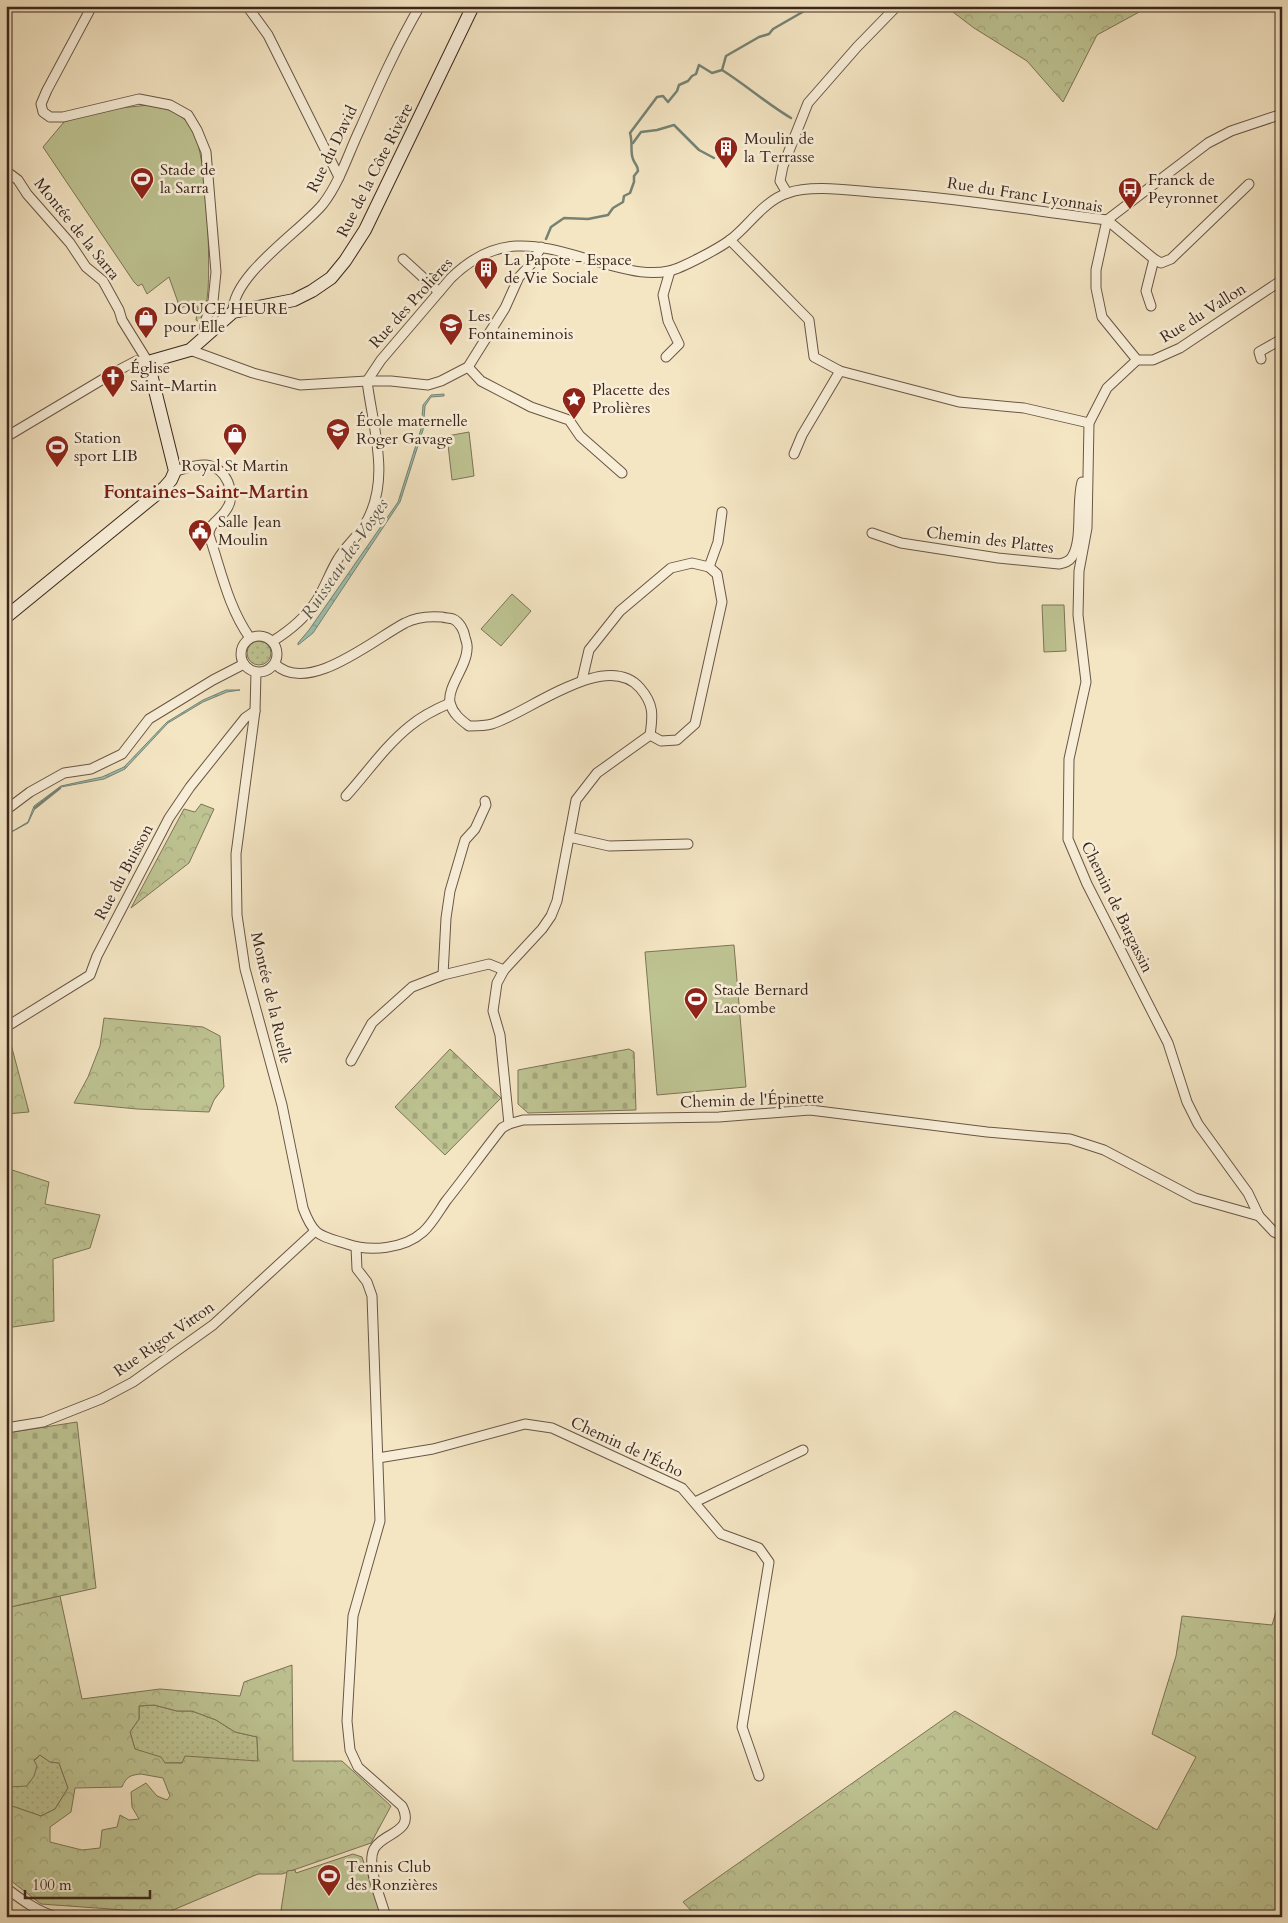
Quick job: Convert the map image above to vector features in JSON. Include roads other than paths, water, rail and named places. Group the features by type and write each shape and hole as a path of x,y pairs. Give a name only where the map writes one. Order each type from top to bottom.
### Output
{"street":[{"path":"92,6 44,97 41,104 43,112 50,117 63,117 139,99 170,105 188,115 197,130 206,152 216,272 213,301 205,322 204,339"},
{"path":"247,6 268,35 339,176"},
{"name":"Rue du David","path":"233,312 233,303 236,296 256,268 322,204 339,176 410,23 420,6"},
{"name":"Rue de la Côte Rivère","path":"190,350 233,312 294,300 331,278 345,261 365,230 473,6"},
{"path":"787,193 780,181 783,166 808,103 852,52 897,6"},
{"path":"1249,184 1171,259 1161,263 1107,220 1208,143 1231,131 1282,114"},
{"name":"Montée de la Sarra","path":"6,171 18,180 27,194 70,243 86,267 103,281 119,310 122,320 148,362"},
{"name":"Rue du Franc Lyonnais","path":"787,193 823,188 925,196 1107,220 1096,270 1102,318 1137,360"},
{"name":"Rue des Prolières","path":"367,380 374,368 439,292 462,267 482,254 510,246 541,247 639,273 670,271 730,240 761,209 787,193"},
{"path":"730,240 809,320 814,357 840,371 959,402 1024,408 1089,423"},
{"path":"6,438 136,361 148,362 190,350 253,373 300,385 367,380 428,385 441,381 468,367 505,308 519,277 532,262 541,247"},
{"path":"402,259 439,292"},
{"name":"Rue du Vallon","path":"1151,306 1146,291 1154,259"},
{"path":"666,356 679,344 668,322 663,295 670,271"},
{"name":"Rue du Vallon","path":"1137,360 1153,360 1180,348 1282,280"},
{"path":"1261,359 1259,352 1282,339"},
{"name":"Chemin de Bargassin","path":"1137,360 1107,388 1089,423 1087,528 1079,571 1078,616 1086,682 1069,759 1068,839 1087,884 1168,1043 1187,1102 1198,1124 1248,1193 1259,1216"},
{"path":"6,617 164,488 171,480 175,471 148,362"},
{"path":"468,367 481,380 531,407 569,420 580,436 622,472"},
{"path":"794,454 802,435 840,371"},
{"path":"272,642 300,621 317,600 339,558 364,526 375,503 380,469 367,380"},
{"path":"175,471 195,465 206,465 221,472 229,485 230,500 228,509 212,524 209,529 209,535 230,602 250,638"},
{"name":"Chemin des Plattes","path":"872,533 901,543 998,558 1059,564 1067,562 1072,558 1076,547 1081,486 1087,468"},
{"path":"709,567 718,542 722,512"},
{"path":"582,680 589,650 620,611 671,568 692,563 709,567 717,574 722,602 695,724 677,740 662,740 650,735"},
{"path":"275,664 281,670 299,675 337,664 406,622 429,616 453,619 464,630 467,649 459,674 450,693 450,703 456,715 469,726 491,725 582,680 614,676 634,682 646,696 653,715 650,735 597,773 576,800 557,900 551,916 542,929 504,970 497,983 493,1011 500,1035 509,1124 502,1128 423,1232 402,1244 383,1248 356,1247 314,1232"},
{"path":"262,636 272,642 278,652 275,664 268,670 251,671 244,664 241,652 242,647 250,638 262,636"},
{"path":"6,810 30,792 64,773 91,769 122,754 149,719 213,680 244,664"},
{"name":"Montée de la Ruelle","path":"256,672 255,711 236,854 237,916 245,968 282,1105 302,1208 314,1232"},
{"path":"346,796 378,758 409,726 450,703"},
{"name":"Rue du Buisson","path":"6,1027 90,975 96,956 169,818 190,787 244,718 255,711"},
{"path":"443,975 446,918 450,891 465,840 475,829 486,805 485,801"},
{"path":"569,837 609,846 688,844"},
{"path":"351,1061 372,1023 412,987 443,975 489,964 504,970"},
{"name":"Chemin de l'Épinette","path":"509,1124 523,1120 719,1117 810,1110 987,1132 1070,1139 1104,1150 1195,1198 1259,1216 1274,1232 1282,1235"},
{"name":"Rue Rigot Vitton","path":"6,1428 43,1422 101,1399 133,1382 213,1325 314,1232"},
{"path":"356,1247 357,1269 367,1282 372,1296 380,1521 353,1616 347,1721 350,1750 358,1767 402,1806 405,1812 405,1821 401,1829 378,1844 373,1852 371,1863 386,1917"},
{"name":"Chemin de l'Écho","path":"378,1458 433,1449 525,1424 552,1428 682,1488 721,1534 759,1548 769,1562 742,1727 759,1776"},
{"path":"695,1502 803,1450"},
{"path":"6,1888 46,1916 57,1917"}],"water":[{"path":"444,394 444,396 431,397 425,406 423,430 400,502 313,633 298,645 398,502 421,429 423,405 431,395"},
{"path":"226,690 240,690 227,692 203,702 168,723 125,769 104,779 61,787 36,806 28,823 6,835 28,822 34,806 61,786 102,777 124,767 167,722 203,700"}],"waterway":[{"name":"Ruisseau des Vosges","path":"546,239 551,227 564,218 588,219 608,215 613,208 623,202 624,196 630,193 634,176 638,171 632,156 630,133 657,97 663,96 668,102 677,91 679,85 688,81 696,74 699,65 712,73 722,70 726,56 759,37 769,34 773,29 813,6"},
{"path":"722,70 791,118"},
{"path":"633,143 641,132 674,125 699,150 714,158"},
{"name":"Ruisseau des Vosges","path":"35,808 60,788"}],"place":[{"name":"Moulin de la Terrasse","path":"726,169"},
{"name":"Stade de la Sarra","path":"142,200"},
{"name":"Franck de Peyronnet","path":"1130,210"},
{"name":"La Papote - Espace de Vie Sociale","path":"486,290"},
{"name":"DOUCE HEURE pour Elle","path":"146,339"},
{"name":"Les Fontaineminois","path":"451,346"},
{"name":"Église Saint-Martin","path":"113,398"},
{"name":"Placette des Prolières","path":"574,420"},
{"name":"École maternelle Roger Gavage","path":"338,451"},
{"name":"Royal St Martin","path":"235,456"},
{"name":"Station sport LIB","path":"57,468"},
{"name":"Salle Jean Moulin","path":"200,552"},
{"name":"Stade Bernard Lacombe","path":"696,1020"},
{"name":"Tennis Club des Ronzières","path":"329,1897"}],"district":[{"name":"Fontaines-Saint-Martin","path":"206,492"}]}
